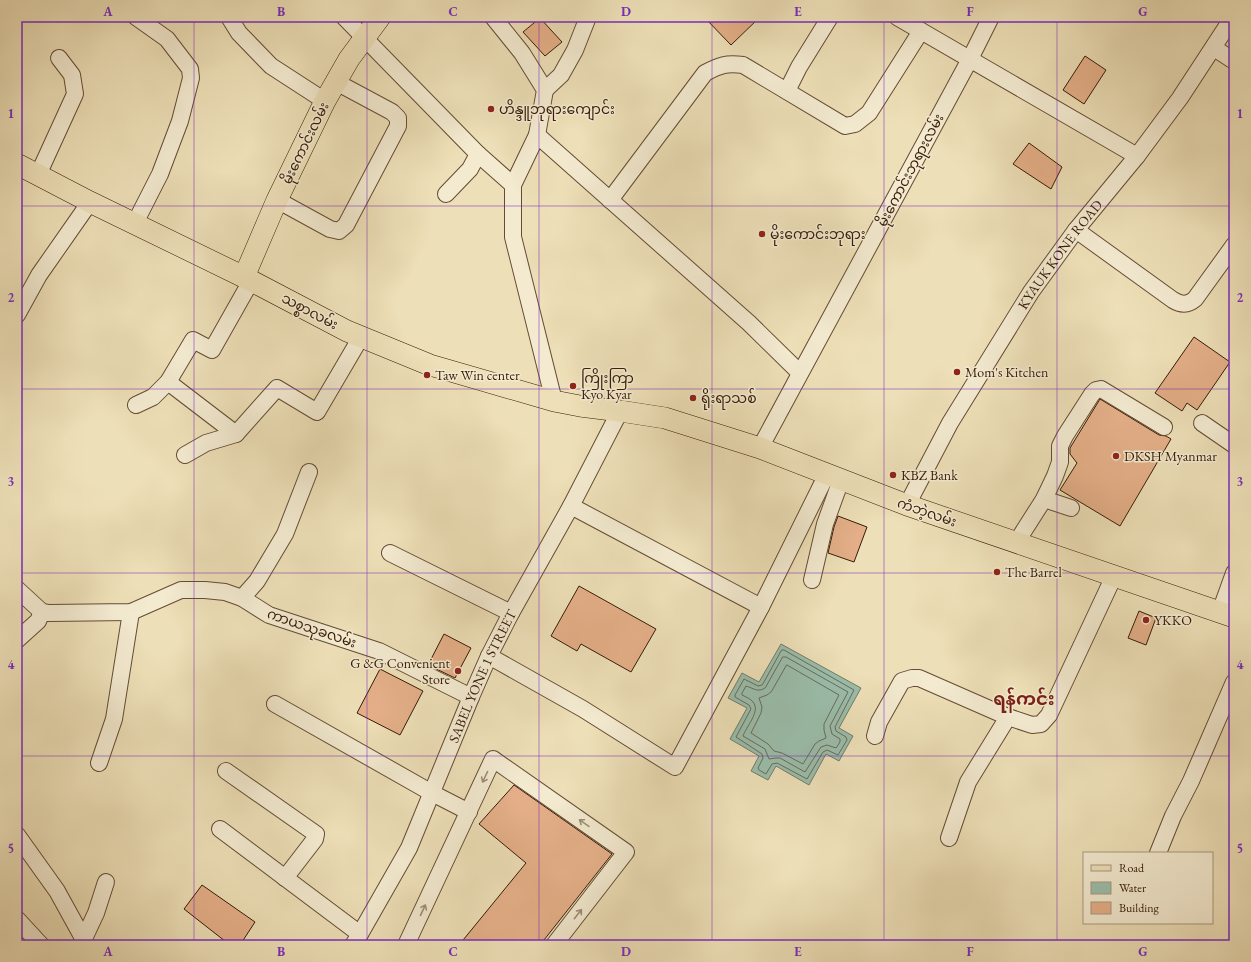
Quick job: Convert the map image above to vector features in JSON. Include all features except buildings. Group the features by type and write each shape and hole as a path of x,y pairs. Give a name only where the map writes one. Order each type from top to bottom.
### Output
{"main road":[{"name":"မိုးကောင်းလမ်း","path":"248,279 277,200 325,101 349,59 380,17"},
{"name":"သစ္စာလမ်း","path":"17,164 361,337 430,365 554,401 620,411"},
{"name":"ကံဘဲ့လမ်း","path":"620,411 665,418 760,448 907,505 1227,614"}],"street":[{"path":"135,223 160,174 180,121 191,78 190,69 167,39 137,17"},
{"path":"229,17 239,34 271,66 325,101"},
{"path":"344,17 478,154 513,185"},
{"path":"493,17 522,53 545,90"},
{"path":"554,401 513,237 513,185 537,135 545,90 561,75 575,50 588,17"},
{"path":"787,91 799,67 830,17"},
{"path":"897,17 1137,156"},
{"name":"မိုးကောင်းဘုရားလမ်း","path":"760,448 970,59 991,17"},
{"name":"KYAUK KONE ROAD","path":"907,505 958,410 1031,292 1076,230 1137,156 1180,98 1233,17"},
{"path":"610,200 705,73 715,67 730,64 743,65 845,126 855,124 869,113 922,31"},
{"path":"1214,48 1234,60"},
{"path":"38,175 75,94 72,75 59,58"},
{"path":"277,200 330,229 339,231 346,225 398,126 398,118 392,112 336,82"},
{"path":"537,135 749,323 800,373"},
{"path":"446,194 470,169 478,154"},
{"path":"17,315 39,275 90,202"},
{"path":"1076,230 1173,300 1182,304 1188,304 1195,299 1234,245"},
{"path":"136,405 153,397 168,382 193,340 212,350 248,279"},
{"path":"185,455 206,443 236,434 277,388 317,412 361,337"},
{"path":"168,382 236,434"},
{"path":"1016,543 1044,499 1055,476 1060,462 1060,446 1062,441 1096,390 1101,389 1164,427"},
{"name":"SABEL YONE 1 STREET","path":"356,940 409,848 489,656 511,613 571,506 620,411"},
{"path":"1202,423 1234,445"},
{"path":"242,598 257,581 285,534 309,472"},
{"path":"812,580 834,477"},
{"path":"489,656 583,709 675,767 761,607 834,477"},
{"path":"1044,499 1071,508"},
{"path":"571,506 761,607"},
{"path":"390,552 511,613"},
{"path":"1227,614 1234,573"},
{"path":"875,736 879,722 902,681 912,678 919,678 1008,717 1032,725 1042,724 1049,715 1114,576"},
{"path":"17,589 42,612 38,621 17,640"},
{"name":"ကာယသုခလမ်း","path":"42,612 131,612 181,590 225,592 242,598 269,615 379,651 471,697"},
{"path":"99,763 114,719 131,612"},
{"path":"1158,852 1173,816 1191,782 1234,682"},
{"path":"275,704 432,793 469,812"},
{"path":"949,838 968,782 1008,717"},
{"path":"406,945 493,759 626,852 554,945"},
{"path":"226,771 316,834 315,840 285,878"},
{"path":"220,829 285,878 356,940"},
{"path":"17,835 57,892 83,943"},
{"path":"83,943 96,913 106,882"},
{"path":"17,919 41,945"}],"water":[{"path":"781,644 861,688 839,728 853,736 839,761 826,754 809,785 776,766 768,780 751,771 759,756 730,739 747,708 728,698 742,673 759,682"}],"place":[{"name":"ဟိန္ဒူဘုရားကျောင်း","path":"491,109"},
{"name":"မိုးကောင်းဘုရား","path":"762,234"},
{"name":"Mom's Kitchen","path":"957,372"},
{"name":"Taw Win center","path":"427,375"},
{"name":"ကြိုးကြာ Kyo Kyar","path":"573,386"},
{"name":"ရိုးရာသစ်","path":"693,398"},
{"name":"DKSH Myanmar","path":"1116,456"},
{"name":"KBZ Bank","path":"893,475"},
{"name":"The Barrel","path":"997,572"},
{"name":"YKKO","path":"1146,620"},
{"name":"G &G Convenient Store","path":"458,671"}],"district":[{"name":"ရန်ကင်း","path":"1024,699"}]}
